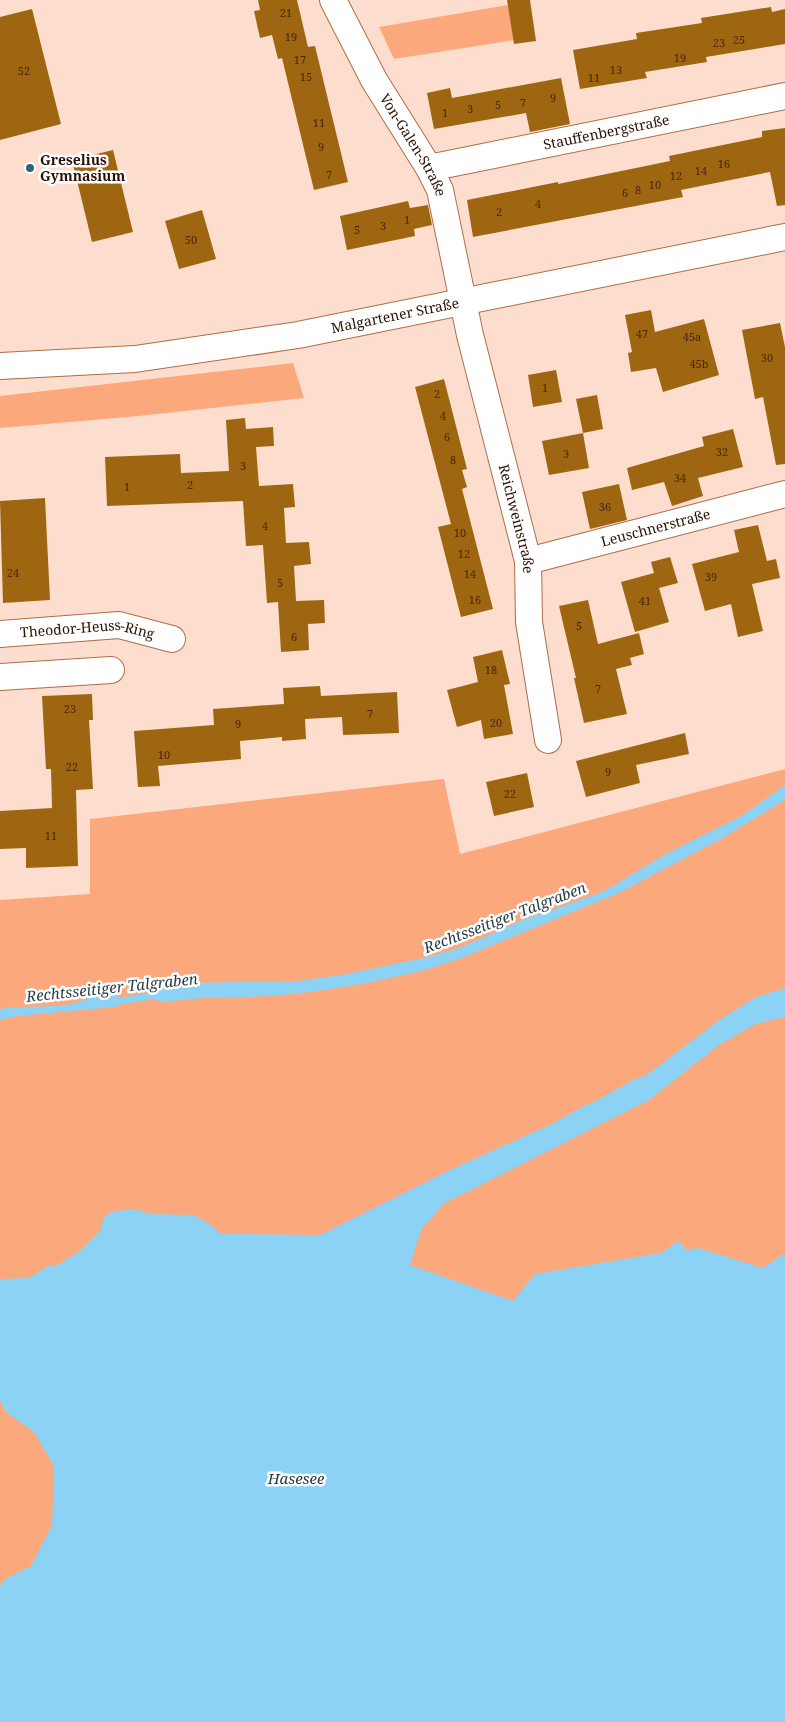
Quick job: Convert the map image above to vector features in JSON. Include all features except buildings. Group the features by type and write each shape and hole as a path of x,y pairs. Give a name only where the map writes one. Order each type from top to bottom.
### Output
{"street":[{"name":"Von-Galen-Straße","path":"333,0 374,80 429,168 440,190 463,302"},
{"name":"Stauffenbergstraße","path":"429,168 785,96"},
{"name":"Malgartener Straße","path":"0,366 134,359 298,336 785,237"},
{"name":"Reichweinstraße","path":"463,302 528,560 529,622 548,740"},
{"name":"Leuschnerstraße","path":"528,560 785,494"},
{"name":"Theodor-Heuss-Ring","path":"0,634 119,625 172,640"},
{"path":"0,676 111,670"}],"shaded area":[{"path":"508,5 514,40 394,59 379,27"},
{"path":"293,363 304,398 139,416 0,428 0,396"},
{"path":"785,769 785,1722 0,1722 0,900 90,894 90,819 444,779 460,854"}],"water":[{"path":"785,785 785,800 721,839 619,893 459,959 422,971 318,991 273,996 204,998 160,1002 153,995 154,991 167,980 192,983 298,981 342,975 424,958 459,948 525,919 597,894 613,886 664,855 743,815"},
{"path":"100,986 118,996 122,1001 120,1004 114,1007 18,1016 0,1020 0,1009 72,1004 92,996 93,990"},
{"name":"Hasesee","path":"785,988 785,1017 756,1024 719,1045 649,1100 445,1203 422,1228 410,1265 513,1301 535,1274 661,1253 678,1241 686,1250 698,1248 763,1268 785,1253 785,1722 0,1722 0,1586 5,1579 31,1566 52,1525 54,1466 34,1432 6,1412 0,1401 0,1279 29,1278 48,1266 56,1266 80,1251 100,1231 104,1217 111,1212 131,1209 137,1209 148,1214 194,1215 214,1227 220,1234 320,1235 452,1169 554,1123 631,1081 648,1074 718,1021 756,997"}],"waterway":[{"name":"Rechtsseitiger Talgraben","path":"114,1002 162,994"}],"place":[{"name":"Greselius Gymnasium","path":"30,168"}]}
